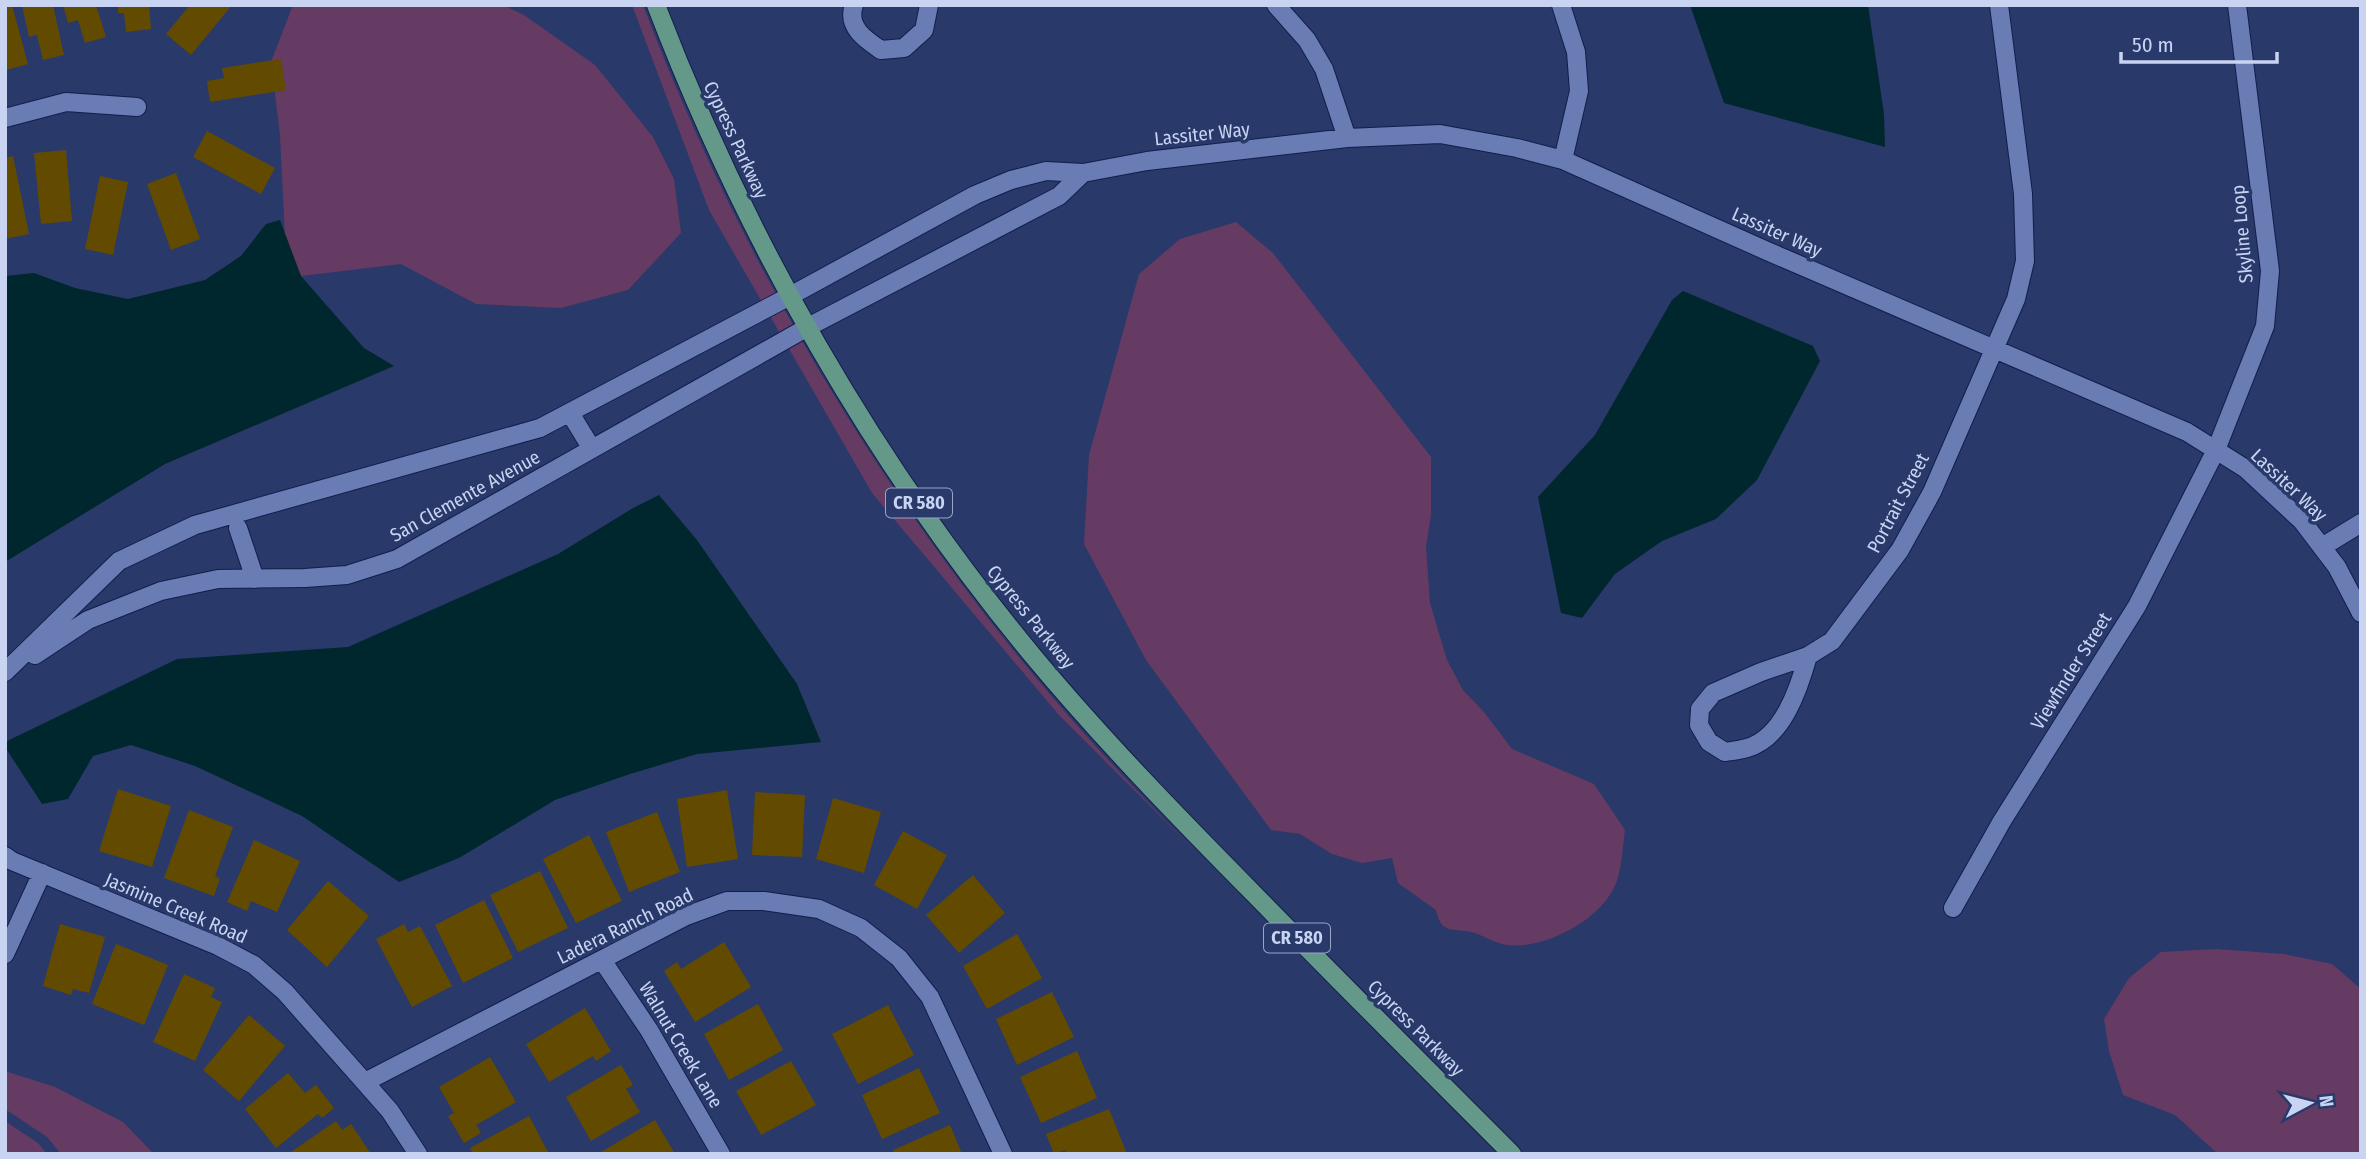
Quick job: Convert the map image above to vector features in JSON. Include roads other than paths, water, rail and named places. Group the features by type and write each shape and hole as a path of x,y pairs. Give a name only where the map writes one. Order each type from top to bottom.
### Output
{"main road":[{"name":"Cypress Parkway","path":"656,5 683,77 790,296 897,473 956,555 1032,655 1149,787 1512,1154"}],"street":[{"path":"853,5 851,12 858,35 881,50 904,48 923,30 929,5"},
{"path":"1276,5 1307,40 1324,69 1347,138"},
{"path":"1561,5 1576,52 1579,91 1563,160"},
{"path":"1994,348 2016,299 2025,261 2023,194 1999,5"},
{"name":"Skyline Loop","path":"2216,450 2266,326 2270,271 2237,5"},
{"path":"5,118 66,102 137,107"},
{"name":"Lassiter Way","path":"790,296 975,195 1011,180 1046,171 1083,173 1147,161 1347,138 1440,134 1517,148 1563,160 2187,432 2255,478 2302,521 2337,567 2361,613"},
{"path":"808,327 1059,196 1083,173"},
{"name":"San Clemente Avenue","path":"5,673 118,561 195,525 540,428 790,296"},
{"name":"San Clemente Avenue","path":"5,673 88,620 161,592 218,579 347,575 397,559 808,327"},
{"name":"Portrait Street","path":"1808,656 1796,697 1771,734 1749,748 1725,752 1709,742 1699,725 1700,709 1713,693 1761,672 1808,656 1832,640 1900,550 1932,492 1994,348"},
{"path":"570,412 592,449"},
{"name":"Viewfinder Street","path":"1953,908 2002,821 2137,606 2216,450"},
{"path":"2322,547 2361,523"},
{"path":"238,528 255,579"},
{"name":"Jasmine Creek Road","path":"5,856 218,946 254,965 285,992 365,1082 390,1111 418,1154"},
{"path":"5,954 42,873"},
{"name":"Ladera Ranch Road","path":"365,1082 686,916 727,901 764,901 819,909 861,928 899,958 930,997 1003,1154"},
{"name":"Walnut Creek Lane","path":"602,960 649,1030 721,1154"}]}
